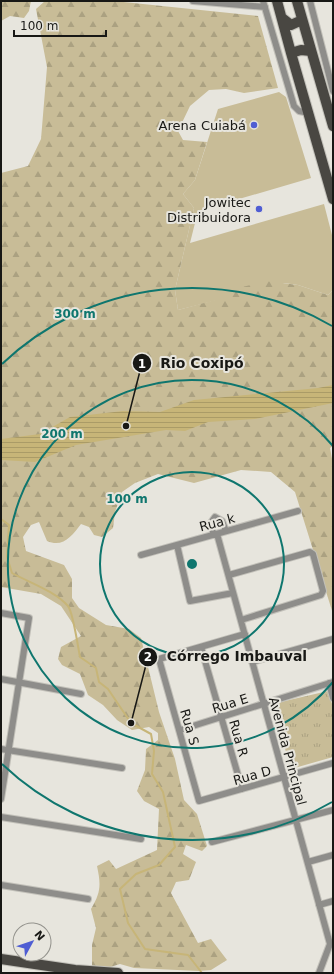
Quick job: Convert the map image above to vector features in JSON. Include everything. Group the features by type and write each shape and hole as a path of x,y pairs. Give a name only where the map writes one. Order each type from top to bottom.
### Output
{"main road":[{"path":"278,1 290,53 309,113 333,199"},
{"path":"297,1 333,126"},
{"path":"282,18 291,24 302,20"},
{"path":"290,53 297,50 311,51"},
{"path":"1,959 75,970 118,973"}],"street":[{"path":"193,1 264,4 294,106 299,111 309,113"},
{"path":"310,1 333,91"},
{"name":"Rua k","path":"141,555 298,511"},
{"path":"216,534 210,524 215,518 222,521 226,531"},
{"name":"Avenida Principal","path":"216,534 229,575 330,944 319,973"},
{"path":"177,545 190,601 234,593"},
{"path":"229,575 310,552 313,554 323,591 321,595 241,620"},
{"path":"1,613 29,618 10,750 1,799"},
{"path":"201,647 245,634"},
{"path":"252,662 333,639"},
{"name":"Rua S","path":"199,801 159,659 201,647"},
{"name":"Rua R","path":"201,647 242,789"},
{"path":"1,679 81,694"},
{"path":"331,683 333,698"},
{"name":"Rua E","path":"180,730 331,683"},
{"path":"1,749 122,768"},
{"name":"Rua D","path":"199,801 333,764"},
{"path":"212,842 333,810"},
{"path":"1,816 141,838"},
{"path":"308,862 333,855"},
{"path":"1,885 88,899"},
{"path":"320,905 333,901"}],"green space":[{"path":"1,1 31,1 29,11 24,18 10,16 1,21"},
{"path":"45,1 114,1 258,16 278,88 244,93 226,89 209,90 190,106 178,131 183,140 207,142 195,180 183,194 194,208 175,290 178,310 215,300 242,287 267,281 298,285 328,295 333,290 333,446 330,448 333,464 333,614 295,492 271,472 241,470 194,483 158,474 135,483 122,492 115,512 113,528 102,537 94,535 89,527 81,524 67,540 53,543 47,541 39,522 31,525 23,537 26,551 64,565 72,579 72,598 79,608 106,625 129,629 141,638 159,712 175,759 184,800 197,814 207,846 202,851 186,845 183,854 196,862 189,880 176,882 171,893 198,943 211,939 227,960 211,970 199,971 134,968 120,964 107,968 92,966 92,945 96,928 91,909 97,898 99,888 97,866 109,860 116,869 157,850 159,809 144,801 137,791 145,770 146,749 158,740 158,733 149,727 132,730 117,720 103,705 88,695 80,674 62,665 58,659 61,647 81,636 61,606 41,594 1,587 1,173 28,166 41,139 47,67 36,9"},
{"path":"279,92 286,97 311,178 198,211 190,243 324,204 333,239 333,290 328,295 298,285 284,283 178,310 175,290 194,208 183,194 195,180 218,109"},
{"path":"328,691 333,707 333,757 291,769 272,704"}],"shaded area":[{"path":"333,385 333,403 255,419 208,422 185,431 166,430 76,445 35,462 1,460 1,439 40,434 70,417 123,411 160,412 194,400 318,388"}],"waterway":[{"path":"1,519 9,525 7,557 12,573 56,596 68,606 73,622 80,657 96,668 99,682 108,689 131,723 151,734 154,751 152,774 163,792 175,847 159,865 136,874 120,889 128,923 145,949 188,955 202,973"}],"place":[{"name":"Arena Cuiabá","path":"254,125"},
{"name":"Jowitec Distribuidora","path":"259,209"},
{"name":"Rio Coxipó","path":"126,426"},
{"name":"Córrego Imbauval","path":"131,723"}]}
